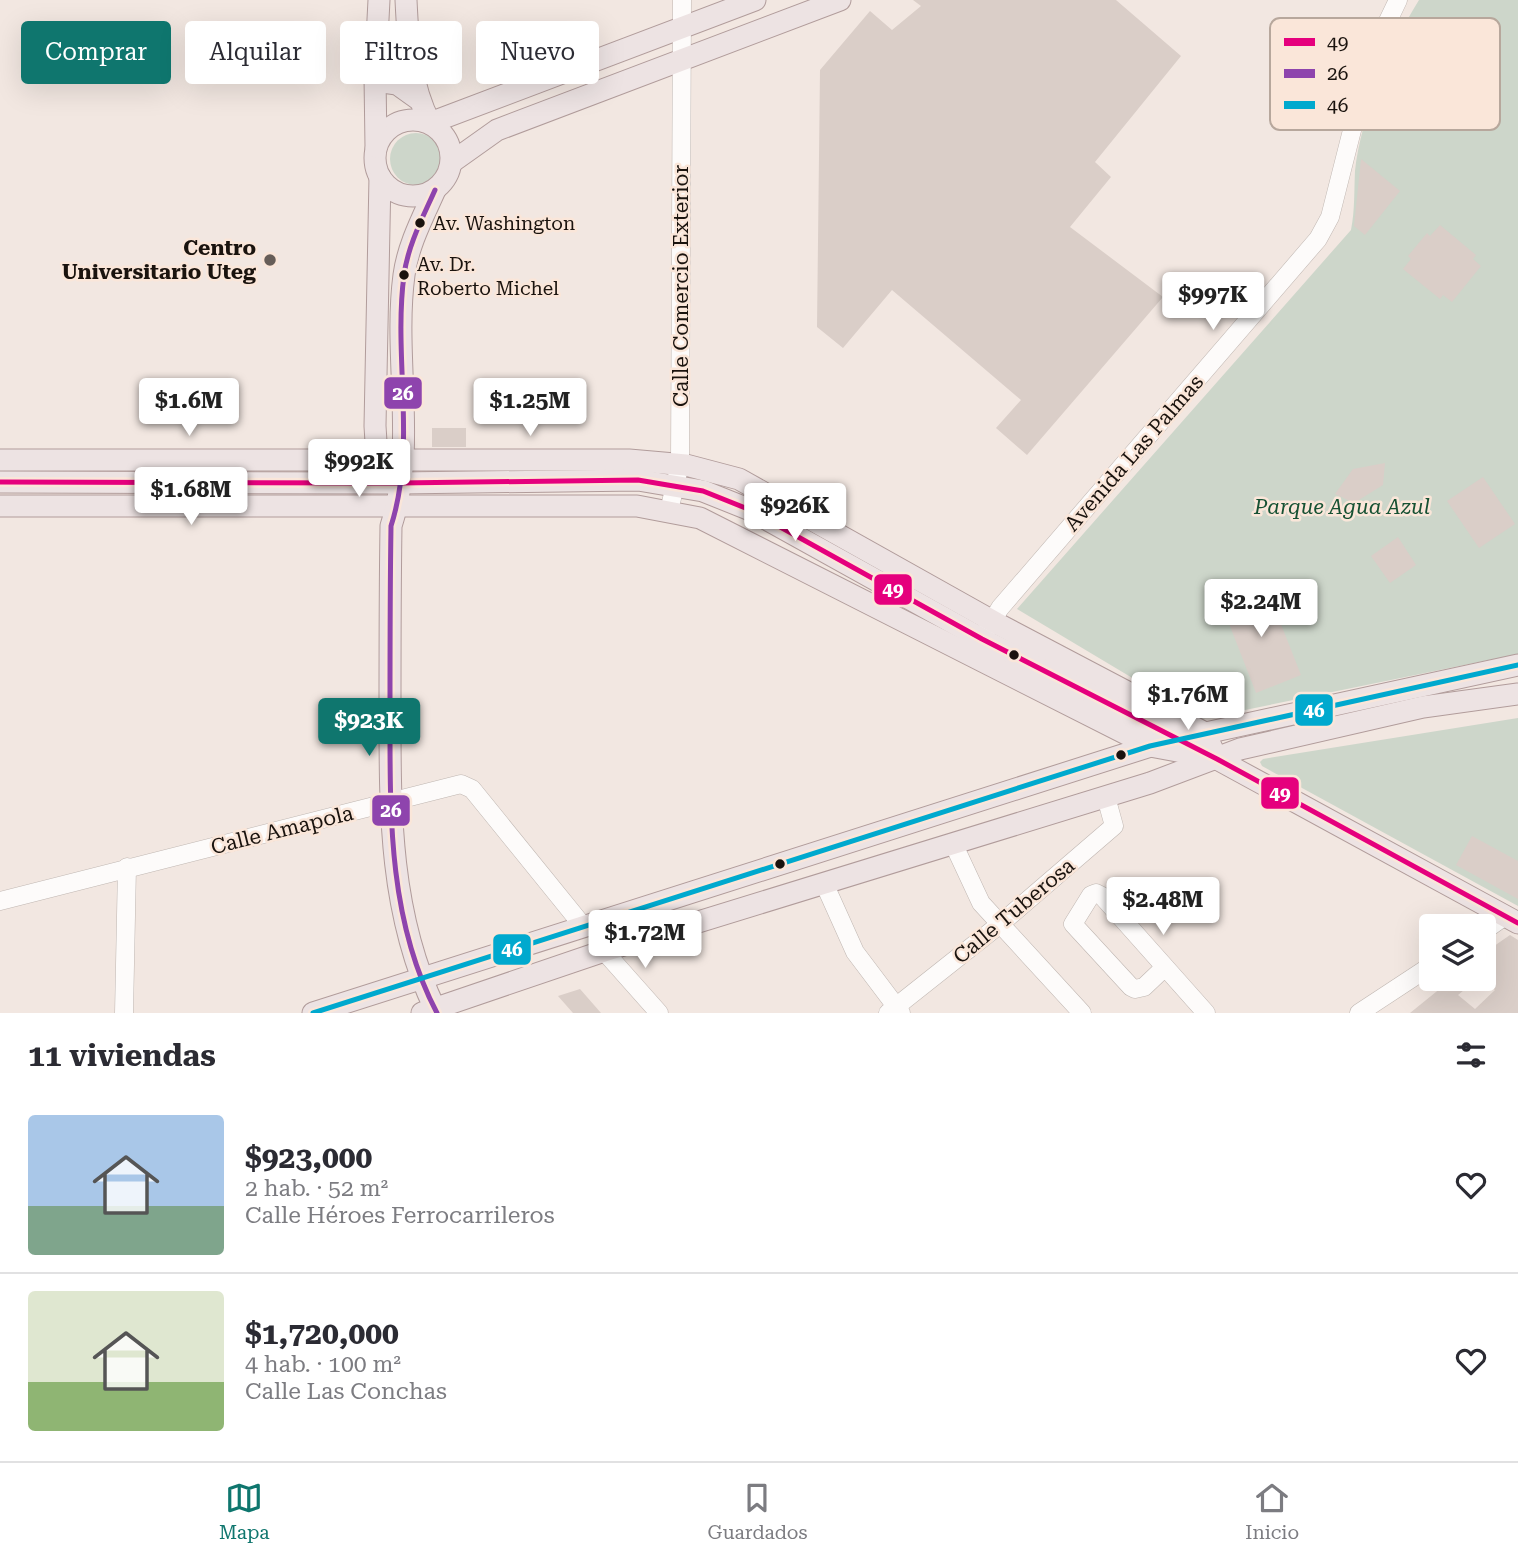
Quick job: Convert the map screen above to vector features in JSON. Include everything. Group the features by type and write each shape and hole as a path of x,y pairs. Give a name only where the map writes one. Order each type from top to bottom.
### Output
{"main road":[{"path":"378,21 379,0"},
{"path":"389,483 401,459 404,427 405,273 416,235 435,190 449,173 452,162 447,139 430,123 418,99 411,65 406,0"},
{"path":"376,147 381,137 398,122 420,119 430,123 755,0"},
{"path":"452,162 497,130 840,0"},
{"path":"375,84 375,157 380,177 375,426 378,460 389,483 391,526 390,804 397,889 431,1012 604,951 1106,797 1240,749 1423,707 1518,694"},
{"path":"397,84 418,99"},
{"path":"380,177 399,194 424,195 435,190"},
{"path":"0,460 629,460 679,475"},
{"path":"539,460 587,481"},
{"path":"0,482 587,481 679,475 739,480 754,500 1177,739 1512,920"},
{"path":"620,480 621,506"},
{"path":"587,481 591,506"},
{"path":"85,482 86,506"},
{"path":"451,482 452,506"},
{"path":"489,482 490,506"},
{"path":"344,483 344,506"},
{"path":"737,537 754,500"},
{"path":"0,506 621,506 670,511 700,518 1150,746 1217,759"},
{"path":"777,558 795,523"},
{"path":"795,523 926,608 987,630 1205,733 1217,759"},
{"path":"915,629 926,608"},
{"path":"313,1013 1150,746 1518,665"}],"street":[{"name":"Calle Comercio Exterior","path":"670,511 679,475 682,0"},
{"name":"Avenida Las Palmas","path":"1389,18 1398,0"},
{"name":"Avenida Las Palmas","path":"987,630 1318,239 1334,204 1353,130"},
{"name":"Calle Amapola","path":"0,901 127,867 467,785 583,926"},
{"name":"Calle Tuberosa","path":"895,1011 1114,826 1106,797"},
{"path":"953,843 981,903 1082,1013"},
{"path":"124,1013 127,867"},
{"path":"824,883 855,952 895,1011"},
{"path":"1164,968 1144,987 1131,987 1073,924 1091,895 1096,893 1102,896 1206,1013"},
{"path":"604,951 659,1013"},
{"path":"1359,1013 1419,974"}],"green space":[{"name":"Parque Agua Azul","path":"1419,0 1518,0 1518,654 1201,719 1017,609 1351,230 1355,171 1363,130 1500,130 1500,18 1408,18"},
{"path":"416,133 426,135 434,141 440,149 440,169 434,177 426,183 416,185 406,183 398,177 392,169 390,159 392,149 398,141 406,135"},
{"path":"1518,718 1518,906 1262,766 1260,762 1263,759"}],"building":[{"path":"913,0 1116,0 1181,56 1095,162 1111,177 1070,227 1163,297 1027,455 996,428 1021,400 892,290 843,348 817,327 820,70 870,11 892,30 921,6"},
{"path":"1361,159 1400,191 1365,235 1354,226"},
{"path":"1440,225 1476,255 1473,259 1481,266 1452,302 1443,295 1440,299 1403,269 1411,259 1408,256 1427,233 1430,236"},
{"path":"432,428 466,428 466,447 432,447"},
{"path":"1385,463 1383,485 1354,503 1335,494 1353,469"},
{"path":"1483,477 1515,524 1479,548 1447,501"},
{"path":"1398,537 1416,565 1390,583 1371,556"},
{"path":"1266,586 1301,675 1256,693 1221,603"},
{"path":"1472,836 1518,861 1518,899 1456,865"},
{"path":"1510,935 1518,940 1518,1013 1410,1013 1437,991 1463,991 1458,995 1475,1009 1496,991 1496,945"},
{"path":"580,989 601,1013 573,1013 558,996"}],"transit line":[{"name":"26","path":"435,190 409,253 401,306 404,433 399,495 391,526 390,789 395,866 401,904 421,978 437,1013"},
{"name":"49","path":"0,482 399,483 638,480 703,491 748,509 982,639 1217,759 1518,923"},
{"name":"46","path":"313,1013 1150,746 1518,665"}],"place":[{"name":"Av. Washington","path":"420,223"},
{"name":"Centro Universitario Uteg","path":"270,260"},
{"name":"Av. Dr. Roberto Michel","path":"404,275"}]}
